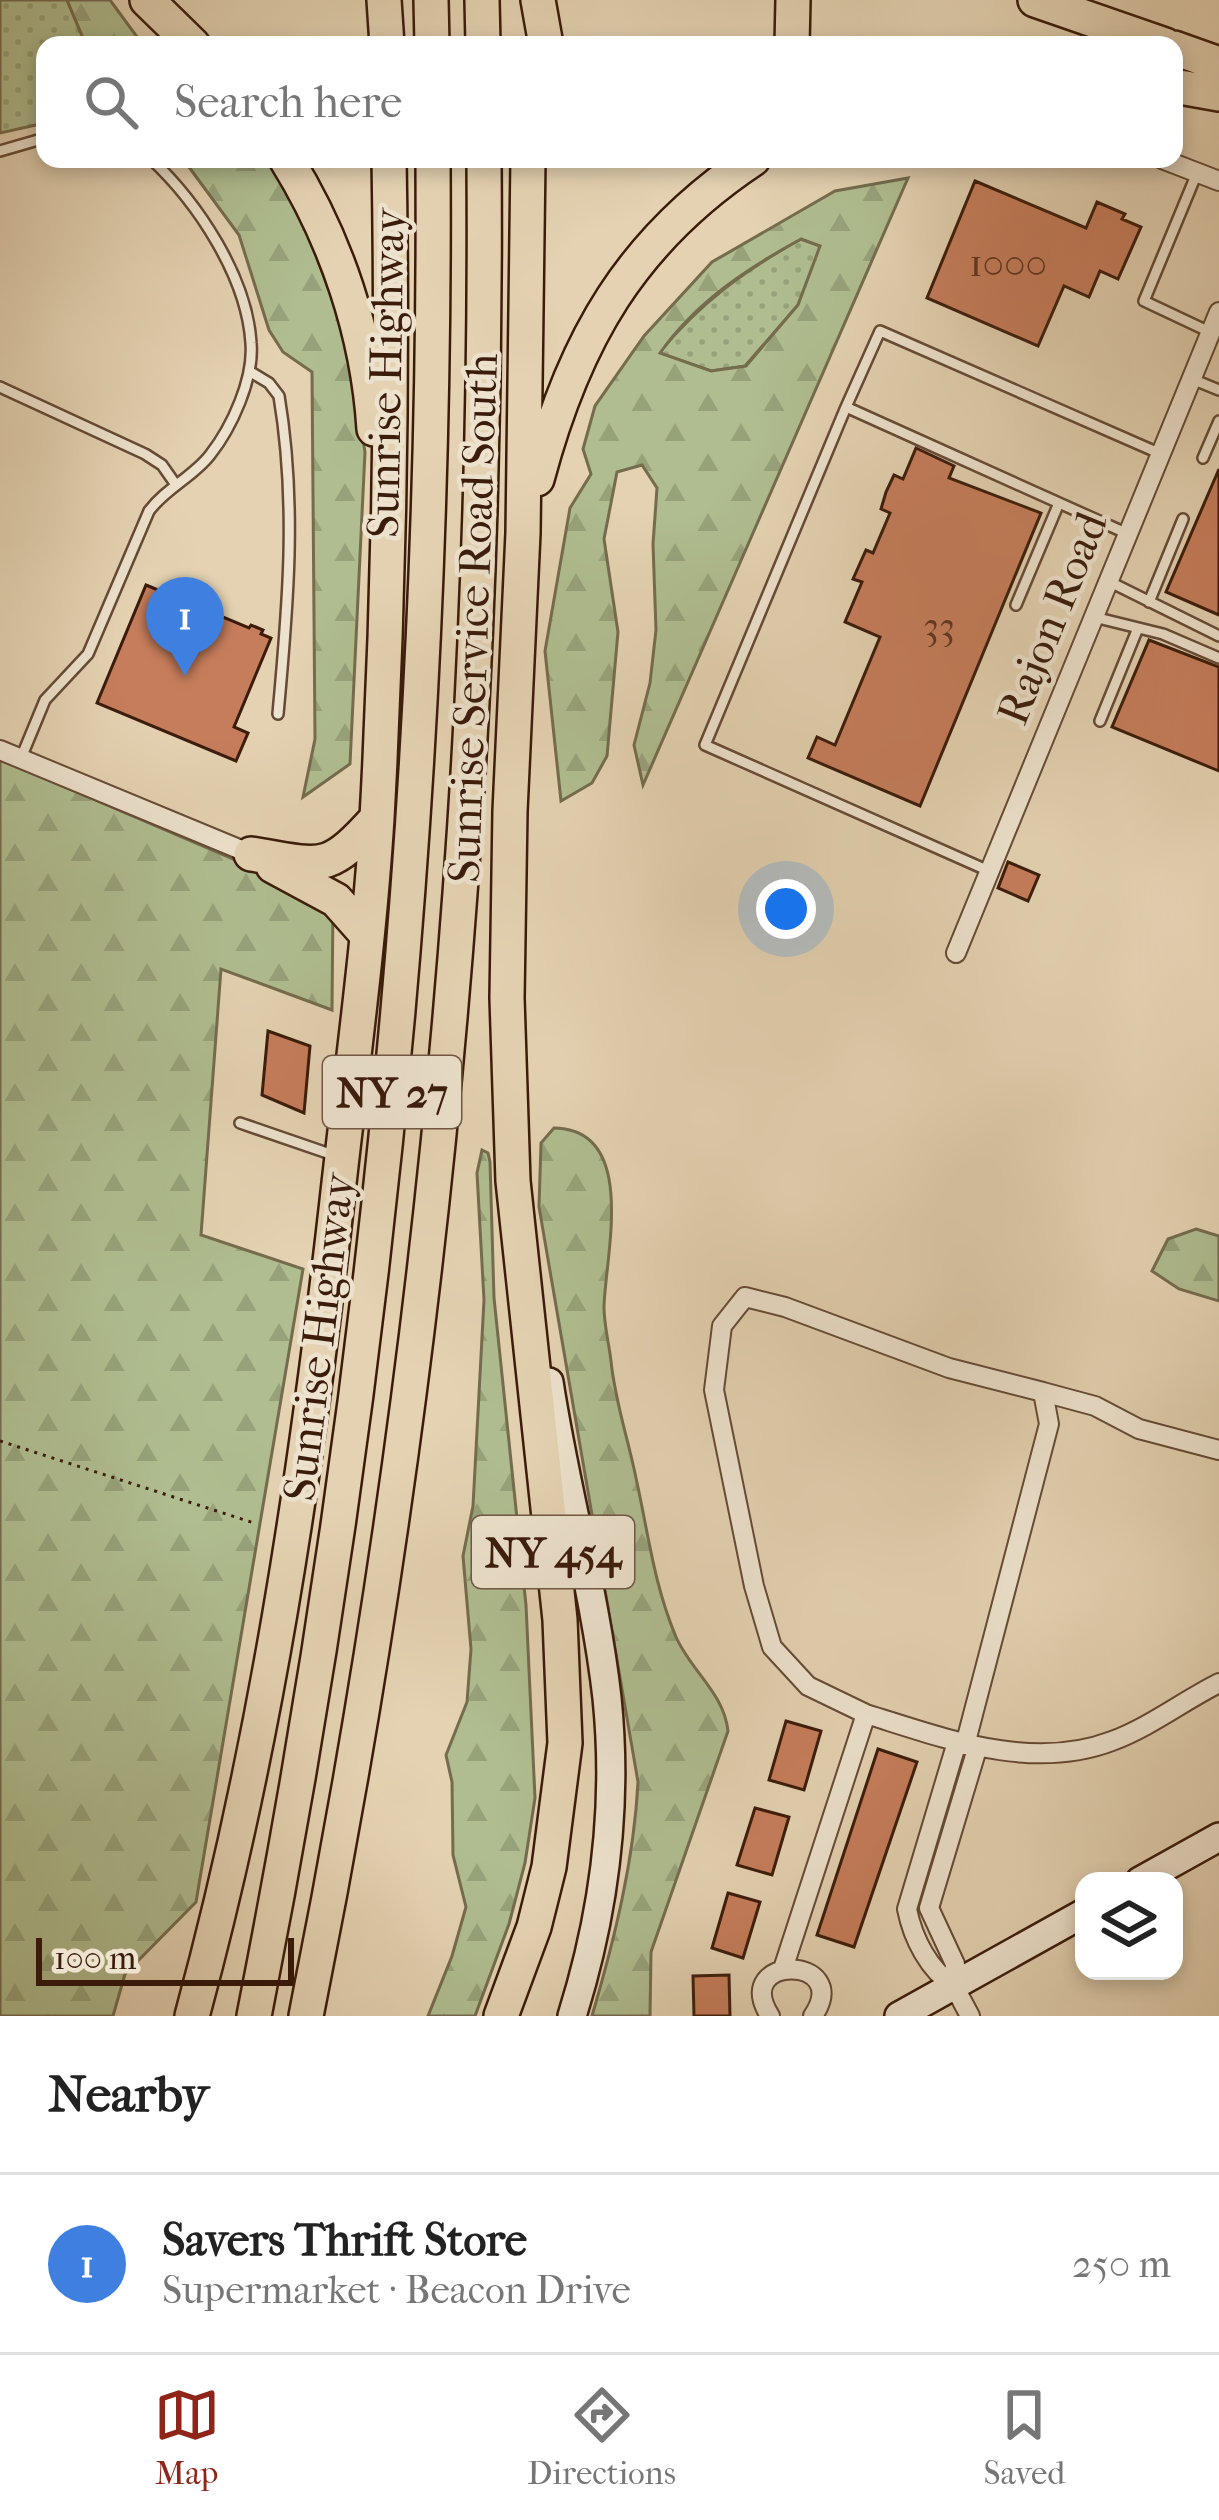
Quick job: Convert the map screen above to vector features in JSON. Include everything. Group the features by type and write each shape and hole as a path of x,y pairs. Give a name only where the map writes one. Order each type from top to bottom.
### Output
{"highway":[{"path":"147,0 185,36"},
{"path":"384,0 386,36"},
{"path":"431,0 432,36"},
{"path":"482,0 482,36"},
{"path":"526,0 526,36"},
{"path":"538,0 544,36"},
{"path":"792,36 793,0"},
{"path":"1035,0 1139,36"},
{"path":"1183,51 1219,64"},
{"path":"1183,88 1219,94"},
{"path":"291,168 336,258 368,377 375,457 372,610 382,706"},
{"path":"192,2016 225,1894 296,1525 367,935 391,458 389,168"},
{"name":"Sunrise Highway","path":"254,2016 332,1577 392,1090 426,598 433,168"},
{"name":"NY 27","path":"306,2016 352,1774 387,1552 446,1070 478,579 484,168"},
{"name":"Sunrise Service Road South","path":"511,1081 507,902 523,533 528,168"},
{"path":"523,533 564,388 604,310 682,214 741,168"},
{"path":"250,854 326,862 344,854 376,818"},
{"path":"250,854 336,900 367,935"},
{"name":"NY 454","path":"501,2016 534,1928 549,1868 565,1743 560,1620 513,1181 511,1081"}],"main road":[{"path":"511,1081 554,1413 601,1655 610,1734 605,1865 591,1951 572,2016"},
{"path":"1156,1872 1219,1837"},
{"path":"204,2016 225,1894"},
{"path":"899,2016 1075,1918"}],"street":[{"path":"1183,167 1219,181"},
{"name":"Rajon Road","path":"956,953 1192,379 1215,334 1219,313"},
{"path":"0,750 250,854"},
{"path":"1219,1450 1139,1429 1095,1406 949,1368 785,1307 745,1297 722,1326 714,1390 754,1586 772,1647 808,1686 866,1714 966,1746 1083,1750 1138,1729 1219,1683"},
{"path":"970,2016 954,1986 937,1975 911,1927 907,1909 966,1746 1049,1424 1042,1392"},
{"path":"770,2016 762,1997 764,1986 783,1969 866,1714"},
{"path":"783,1969 804,1970 814,1977 821,1999 813,2016"}],"lane":[{"path":"0,151 36,141"},
{"path":"21,758 45,700 88,654 149,512 198,468 220,440 249,370 251,342 238,290 206,227 158,168"},
{"path":"1198,173 1144,301 1215,334"},
{"path":"989,871 705,745 880,331 1161,454"},
{"path":"249,370 279,396 291,490 288,609 278,714"},
{"path":"1192,379 1219,390"},
{"path":"0,406 3,389 145,454 176,485"},
{"path":"846,407 1128,534"},
{"path":"1203,458 1219,421"},
{"path":"1016,605 1059,503"},
{"path":"1149,602 1184,519"},
{"path":"1108,581 1219,636"},
{"path":"1094,617 1163,634 1219,658"},
{"path":"1100,721 1138,628"},
{"path":"240,1123 342,1158"}],"path":[{"path":"0,1442 254,1523"}],"green space":[{"path":"0,0 67,0 82,36 36,36 36,125 0,133"},
{"path":"67,0 110,0 136,36 82,36"},
{"path":"190,168 272,168 295,200 346,335 365,452 350,764 303,797 315,739 312,372 283,352 269,330 239,235"},
{"path":"908,178 643,785 634,745 650,683 656,630 653,544 657,488 642,465 617,472 604,539 618,632 607,756 592,783 561,801 545,651 570,508 591,474 583,449 595,406 644,336 712,262 835,191","holes":["801,239 820,246 798,305 746,366 711,371 660,353 689,318 742,275"]},
{"path":"801,239 821,246 798,305 745,366 711,371 659,353 724,289"},
{"path":"0,759 333,902 332,1010 221,969 201,1235 303,1269 196,1902 125,1974 113,2016 0,2016"},
{"path":"554,1128 581,1134 598,1149 607,1172 611,1229 604,1314 619,1405 668,1617 682,1649 720,1705 728,1731 651,1952 650,2016 592,2016 622,1900 638,1782 539,1207 541,1143"},
{"path":"482,1150 490,1162 494,1298 526,1605 535,1798 509,1924 475,2016 428,2016 466,1907 453,1855 452,1782 446,1755 467,1702 471,1649 463,1556 473,1506 484,1300 477,1173"},
{"path":"1196,1229 1219,1236 1219,1301 1179,1289 1152,1271 1168,1239"}],"building":[{"path":"975,181 1086,228 1097,202 1141,227 1118,279 1100,271 1089,297 1064,286 1038,346 927,298"},
{"path":"916,448 954,466 949,478 1041,513 920,806 808,758 817,737 835,745 880,637 845,622 862,582 853,579 866,550 873,553 890,513 881,509 894,475 903,479"},
{"path":"1219,469 1219,615 1166,592"},
{"path":"146,585 263,630 261,634 271,638 234,727 248,733 236,761 97,703"},
{"path":"1149,640 1219,667 1219,771 1112,727"},
{"path":"1008,862 1039,875 1028,901 998,888"},
{"path":"268,1031 310,1046 304,1113 262,1095"},
{"path":"786,1721 821,1731 804,1790 769,1780"},
{"path":"878,1749 917,1762 854,1947 817,1935"},
{"path":"755,1808 789,1817 772,1875 737,1865"},
{"path":"728,1893 760,1902 743,1958 712,1948"},
{"path":"729,1975 730,2016 694,2016 693,1976"}],"place":[{"name":"Savers Thrift Store","path":"185,676"}]}
